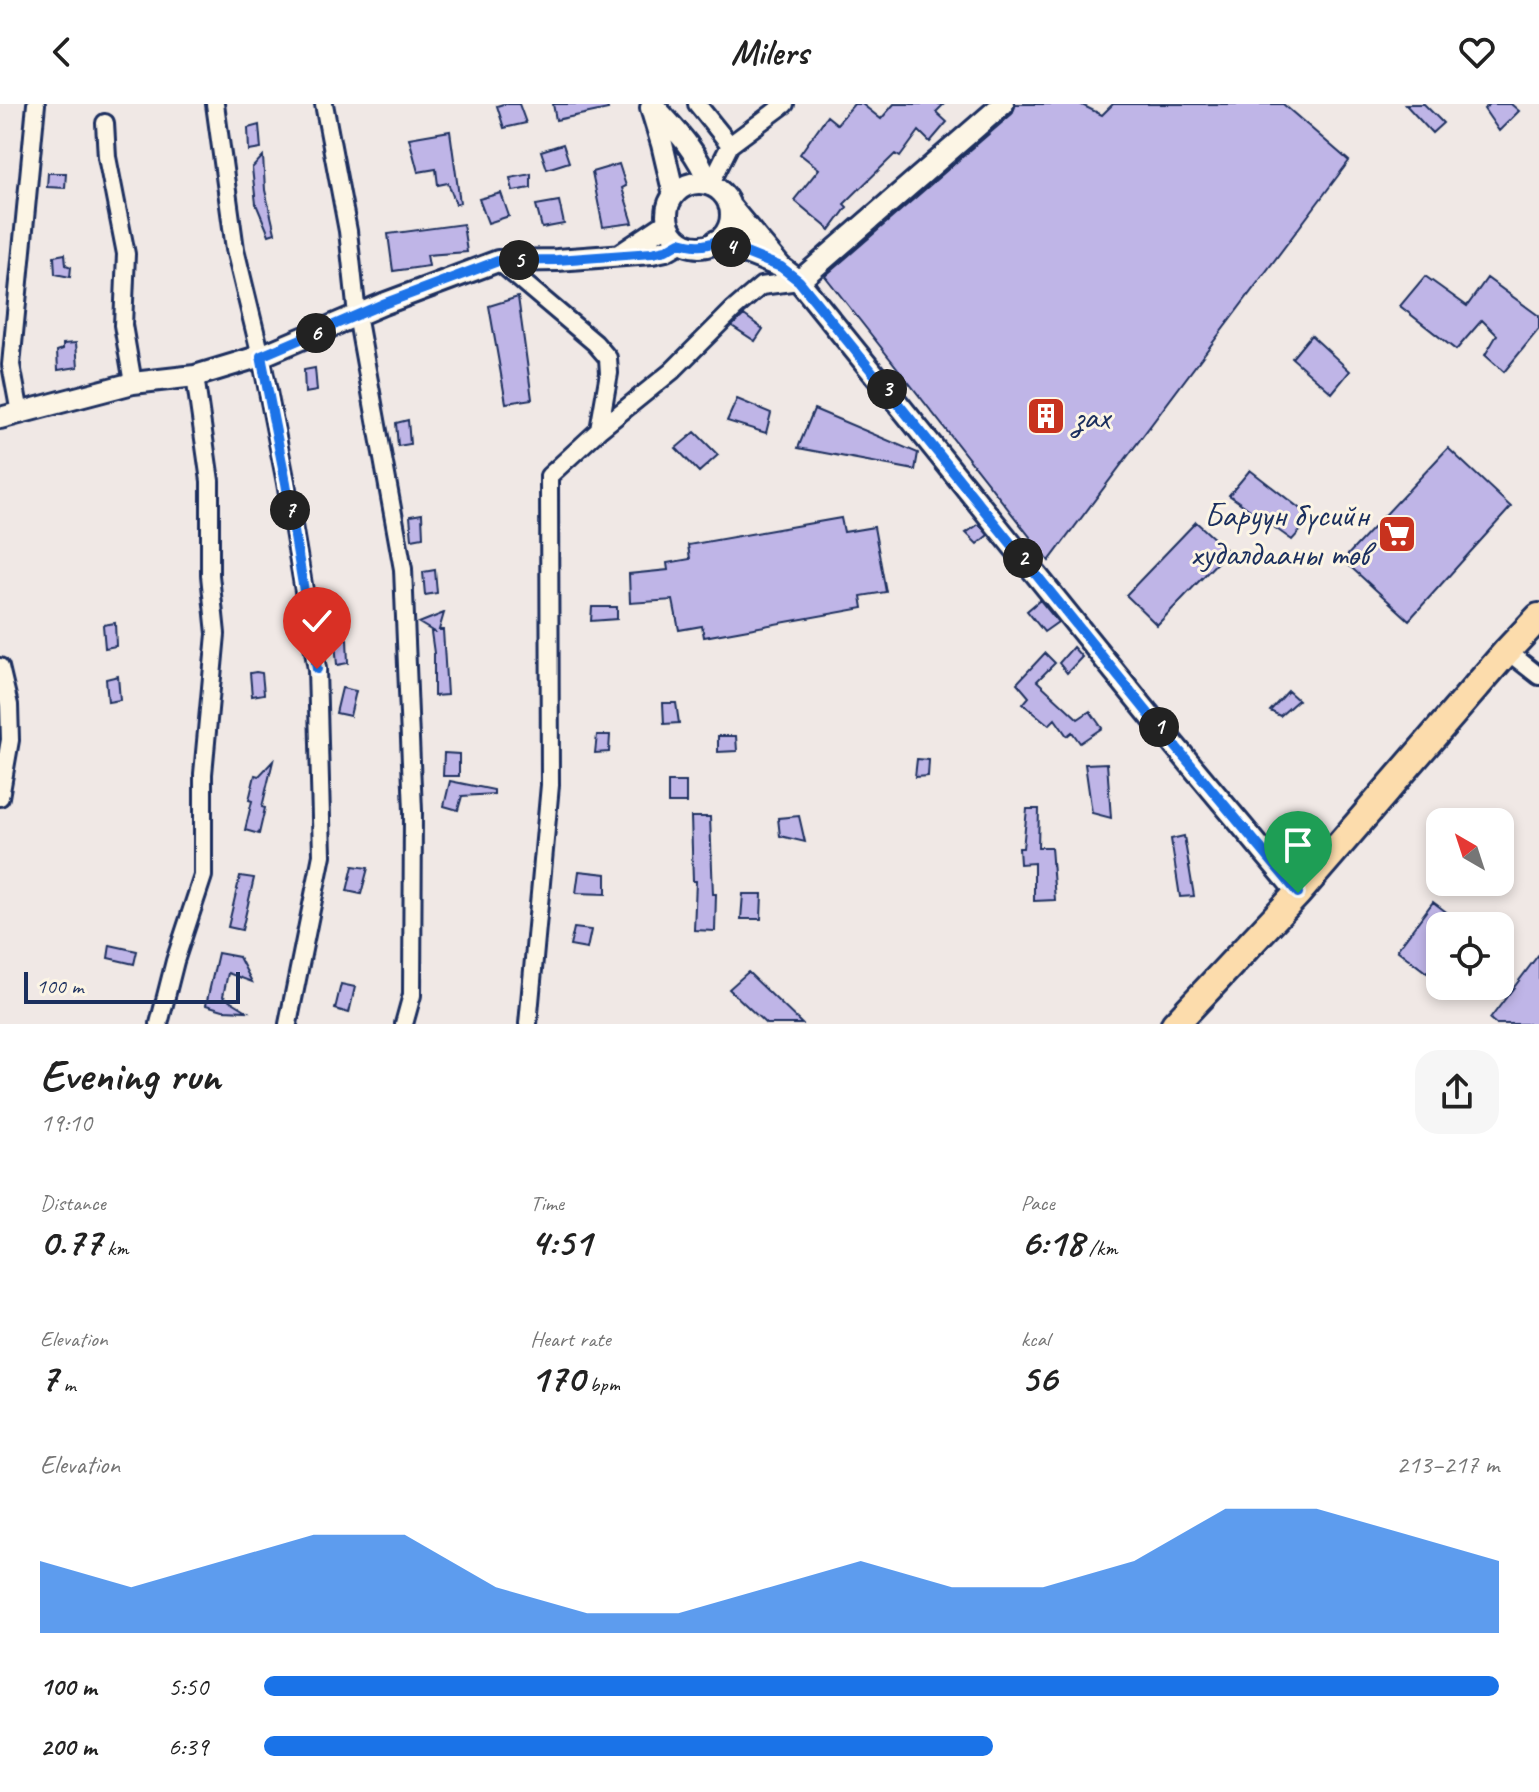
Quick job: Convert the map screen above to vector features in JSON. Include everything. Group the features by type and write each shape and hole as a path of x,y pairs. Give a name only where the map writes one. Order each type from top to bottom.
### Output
{"highway":[{"path":"1175,1024 1298,893 1539,617"}],"street":[{"path":"36,104 11,365 10,415 133,383 195,376 261,356 498,261 620,255 666,250 680,242"},
{"path":"215,104 235,249 261,356 286,483 317,669 322,855 288,1024"},
{"path":"324,104 348,231 357,315 403,569 413,811 412,995 404,1024"},
{"path":"651,104 679,133 702,164 710,185"},
{"path":"651,104 674,195"},
{"path":"697,104 730,145"},
{"path":"710,185 730,145 785,104"},
{"path":"528,1024 550,785 549,476 599,430 672,371 761,286 799,281 1003,104"},
{"path":"105,123 107,157 126,254 123,325 133,383"},
{"path":"729,205 730,216 724,234 707,245 680,242 668,223 669,204 681,188 700,183 719,189 781,267 799,281 1156,723 1298,893"},
{"path":"620,255 668,223"},
{"path":"716,241 781,267"},
{"path":"498,261 595,343 608,358 609,373 599,430"},
{"path":"159,1024 175,961 203,876 203,774 216,634 210,575 210,481 195,376"},
{"path":"1507,651 1539,676"},
{"path":"0,667 9,705 10,740 0,797"}],"building":[{"path":"519,104 526,123 504,128 497,106"},
{"path":"553,104 607,104 608,109 556,120"},
{"path":"854,104 862,104 881,119 894,104 944,104 936,112 947,122 930,142 919,131 900,157 895,154 844,204 847,207 830,230 794,200 819,169 800,154 827,116 837,124"},
{"name":"зах","path":"1016,104 1080,104 1102,115 1113,104 1283,104 1349,161 1049,561 825,276 1012,114"},
{"path":"1405,104 1424,104 1443,123 1432,133"},
{"path":"1490,104 1511,104 1519,111 1499,131 1484,109"},
{"path":"259,125 261,149 249,151 248,128"},
{"path":"450,131 460,203 456,204 448,183 438,185 436,169 418,172 409,138"},
{"path":"563,144 569,162 547,169 541,151"},
{"path":"263,156 265,190 275,233 269,235 256,204 252,168"},
{"path":"619,164 626,186 622,188 633,223 603,227 592,172"},
{"path":"48,173 66,173 65,188 47,187"},
{"path":"531,174 531,188 513,191 510,178"},
{"path":"501,193 509,216 488,223 479,199"},
{"path":"559,201 564,224 542,228 536,205"},
{"path":"463,224 467,252 427,255 429,266 393,271 388,234"},
{"path":"65,254 66,265 71,267 70,277 55,274 54,256"},
{"path":"1425,276 1467,306 1487,278 1539,316 1539,329 1504,372 1485,355 1497,335 1482,320 1456,350 1400,306"},
{"path":"518,297 532,399 506,403 489,306"},
{"path":"744,315 763,329 755,341 732,326"},
{"path":"1311,335 1350,371 1332,393 1292,358"},
{"path":"76,343 78,367 58,370 57,351 63,349 63,344"},
{"path":"315,368 317,391 305,393 304,370"},
{"path":"737,399 771,413 766,433 727,421"},
{"path":"814,409 918,453 915,470 798,448"},
{"path":"408,420 410,444 398,446 396,423"},
{"path":"695,432 718,455 699,472 676,448"},
{"path":"1448,448 1511,507 1409,620 1343,560"},
{"path":"1250,470 1312,518 1292,540 1229,495"},
{"path":"422,514 423,537 412,539 410,516"},
{"path":"841,518 844,532 874,527 886,592 861,596 863,608 704,637 702,626 679,630 673,600 630,603 629,574 668,570 667,563 690,559 688,545"},
{"path":"1196,522 1228,551 1157,625 1126,595"},
{"path":"979,524 988,535 977,544 966,533"},
{"path":"435,570 437,593 425,595 423,572"},
{"path":"1040,600 1058,622 1044,632 1027,611"},
{"path":"592,607 617,607 617,619 591,621"},
{"path":"444,613 439,630 443,630 447,695 434,696 431,632 434,632 419,623"},
{"path":"115,623 116,646 105,648 103,625"},
{"path":"347,639 348,663 337,665 335,642"},
{"path":"1073,647 1082,657 1067,673 1059,663"},
{"path":"1045,653 1055,663 1037,681 1078,719 1090,711 1102,728 1080,743 1072,732 1067,736 1055,719 1049,725 1023,704 1029,697 1017,683"},
{"path":"250,673 262,673 264,694 252,696"},
{"path":"118,676 120,700 108,702 106,679"},
{"path":"342,688 356,691 350,716 336,713"},
{"path":"1288,691 1298,700 1280,716 1270,711"},
{"path":"663,703 676,703 679,723 664,724"},
{"path":"597,735 610,735 609,752 595,753"},
{"path":"718,736 736,736 737,751 718,752"},
{"path":"444,753 459,754 459,776 443,776"},
{"path":"917,759 929,760 928,776 915,777"},
{"path":"273,761 259,834 245,830 255,775 259,776"},
{"path":"1107,763 1111,818 1092,813 1085,764"},
{"path":"450,781 494,790 494,794 462,796 458,810 444,806"},
{"path":"668,782 686,782 686,803 668,803"},
{"path":"1027,809 1039,809 1038,847 1051,847 1055,900 1034,901 1034,863 1020,864 1019,848 1023,848"},
{"path":"799,816 805,842 780,836 778,818"},
{"path":"691,817 710,817 713,894 716,894 715,931 694,930 696,881 693,881"},
{"path":"1184,836 1194,896 1180,897 1171,839"},
{"path":"353,866 368,868 361,894 347,891"},
{"path":"579,871 606,874 606,894 576,893"},
{"path":"240,876 254,878 242,930 228,927"},
{"path":"743,894 762,894 761,919 741,919"},
{"path":"1433,902 1446,912 1426,912 1426,972 1397,950"},
{"path":"574,928 591,930 587,949 570,946"},
{"path":"110,945 137,951 134,964 108,958"},
{"path":"218,953 239,957 252,982 228,973 223,996 247,1011 223,1010 206,1005"},
{"path":"1539,954 1539,1024 1496,1024 1490,1019 1504,1000 1514,1000 1514,987"},
{"path":"748,972 802,1024 766,1024 729,989"},
{"path":"341,984 355,987 349,1013 335,1009"}],"place":[{"name":"зах","path":"1046,416"},
{"name":"Баруун бүсийн худалдааны төв","path":"1397,534"}],"route":[{"path":"317,669 261,356 383,304 498,261 652,253 680,242 697,246 716,241 781,267 799,281 1156,723 1298,893"}]}
